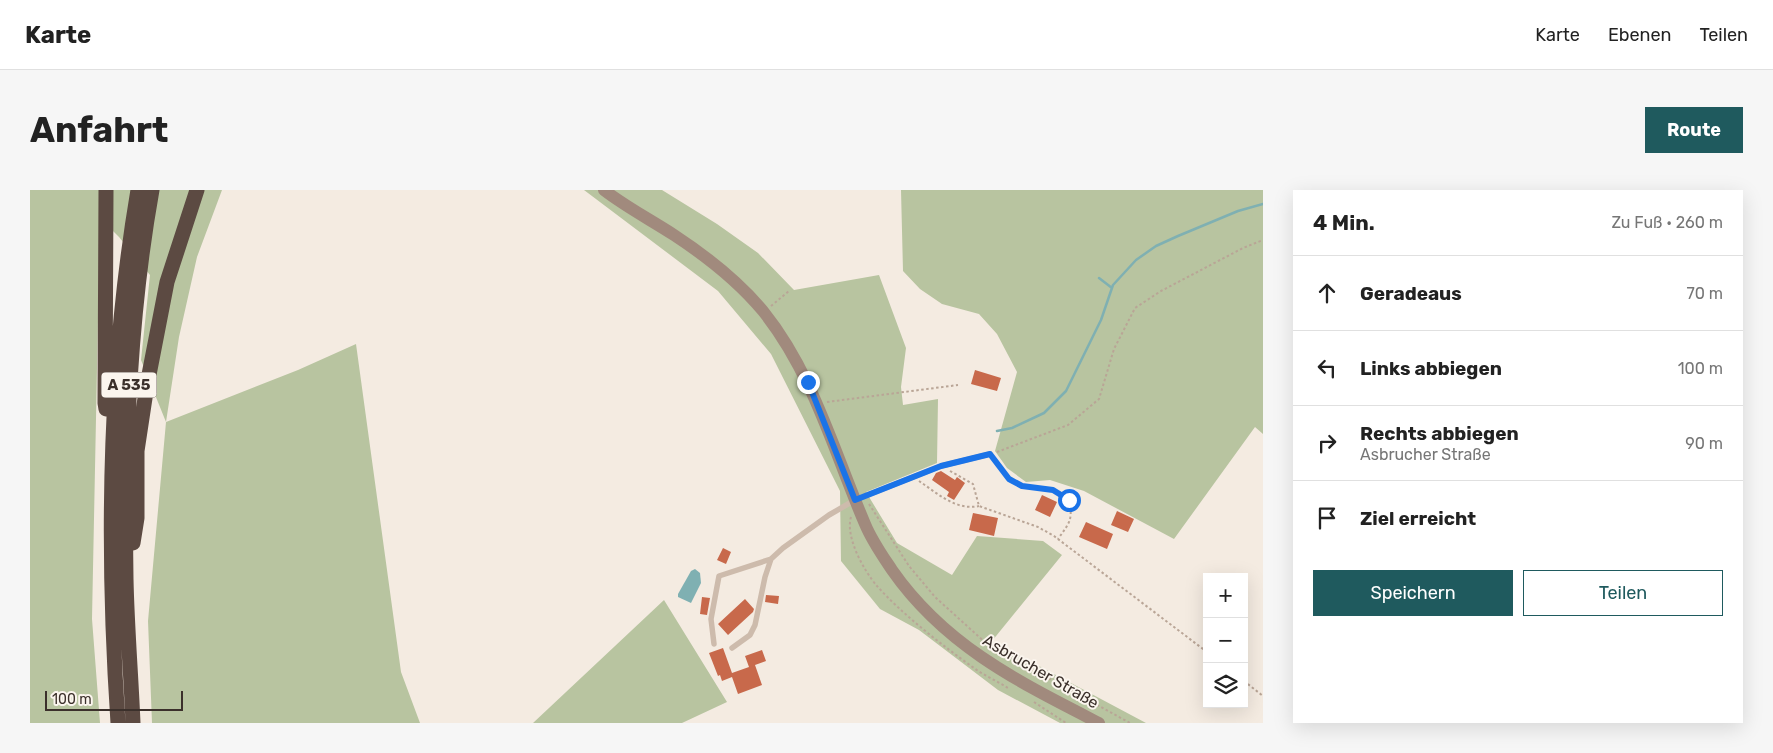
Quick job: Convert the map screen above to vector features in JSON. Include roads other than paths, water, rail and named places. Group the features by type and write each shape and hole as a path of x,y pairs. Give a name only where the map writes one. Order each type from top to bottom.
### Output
{"highway":[{"path":"106,190 105,402 112,437"},
{"name":"A 535","path":"118,723 113,625 112,437 119,336 130,235 138,190"},
{"name":"A 535","path":"133,723 126,581 127,441 130,381 144,238 152,190"},
{"path":"126,581 137,518 137,451 147,385 167,282 197,190"}],"main road":[{"name":"Asbrucher Straße","path":"604,190 708,258 736,283 762,311 786,344 808,382 860,498 866,526 879,551 912,596 932,618 963,645 1007,674 1099,723"}],"lane":[{"path":"714,644 711,619 719,576 771,559 829,515 860,498 941,466 990,454"},
{"path":"732,648 750,635 755,625 765,577 771,559"}],"water":[{"path":"695,569 700,573 701,583 691,603 678,597 678,594 691,571"}],"waterway":[{"path":"997,431 1012,428 1044,413 1066,391 1101,320 1113,285 1136,260 1156,246 1178,236 1238,211 1263,204"},
{"path":"1099,278 1112,288"}]}
